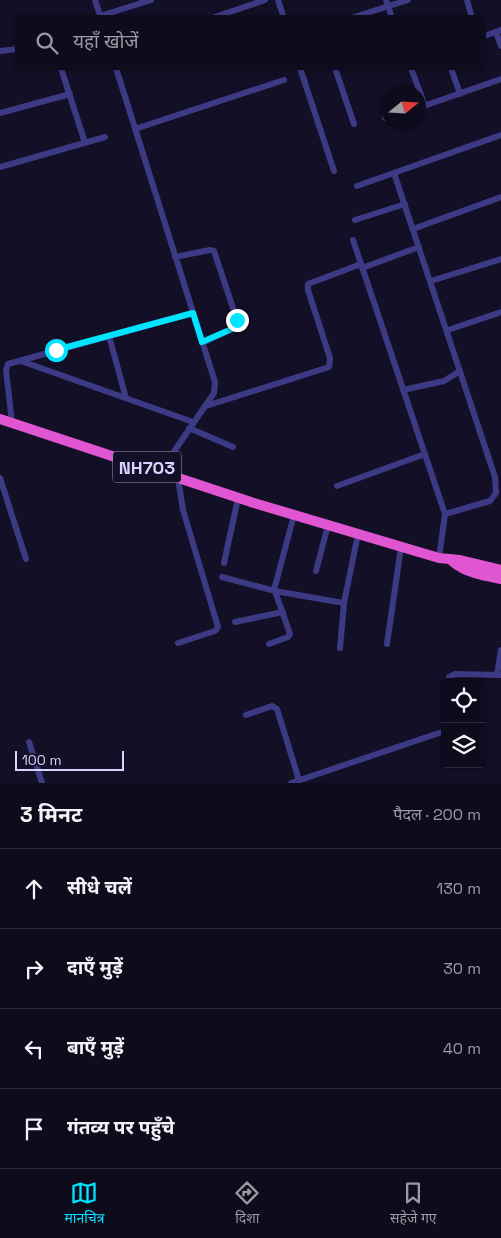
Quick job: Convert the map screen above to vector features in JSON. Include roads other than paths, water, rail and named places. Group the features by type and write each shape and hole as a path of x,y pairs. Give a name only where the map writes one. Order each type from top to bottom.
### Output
{"highway":[{"name":"NH703","path":"0,419 238,498 453,562 466,569 501,579"},
{"name":"NH703","path":"453,562 460,560 501,570"}],"street":[{"path":"95,0 100,15"},
{"path":"107,15 152,0"},
{"path":"221,15 265,0"},
{"path":"278,0 283,15"},
{"path":"358,15 387,3 408,0"},
{"path":"467,0 471,15"},
{"path":"387,3 391,15"},
{"path":"486,35 498,31 501,46"},
{"path":"2,51 15,50"},
{"path":"62,70 85,143"},
{"path":"117,70 215,382 214,393 160,472"},
{"path":"303,70 334,171"},
{"path":"337,70 354,124"},
{"path":"412,70 416,85"},
{"path":"452,70 460,94"},
{"path":"135,129 284,80"},
{"path":"426,106 501,80"},
{"path":"0,113 70,94"},
{"path":"357,186 501,135"},
{"path":"0,167 105,137"},
{"path":"394,173 493,465 496,493 490,501 483,505 445,514"},
{"path":"413,228 501,197"},
{"path":"354,220 405,204"},
{"path":"353,240 445,514 439,558"},
{"path":"206,406 329,368 330,358 308,290 308,284 418,247"},
{"path":"175,257 210,250 214,252 237,320 234,328 202,342"},
{"path":"431,281 501,259"},
{"path":"448,330 501,312"},
{"path":"12,423 6,370 8,364 193,313"},
{"path":"109,336 126,398"},
{"path":"20,360 126,398 191,425 233,447"},
{"path":"403,390 444,381 460,371"},
{"path":"337,486 426,454"},
{"path":"0,478 26,559"},
{"path":"178,478 183,510 218,627 215,631 178,643"},
{"path":"224,562 238,498"},
{"path":"270,644 289,636 275,591 294,515"},
{"path":"316,571 328,525"},
{"path":"340,648 344,603 358,534"},
{"path":"387,644 401,547"},
{"path":"222,577 275,591 344,603"},
{"path":"235,622 283,612"},
{"path":"449,678 454,674 499,675 501,650"},
{"path":"246,715 272,706 277,709 299,780"},
{"path":"290,783 441,732"},
{"path":"29,742 42,783"}]}
